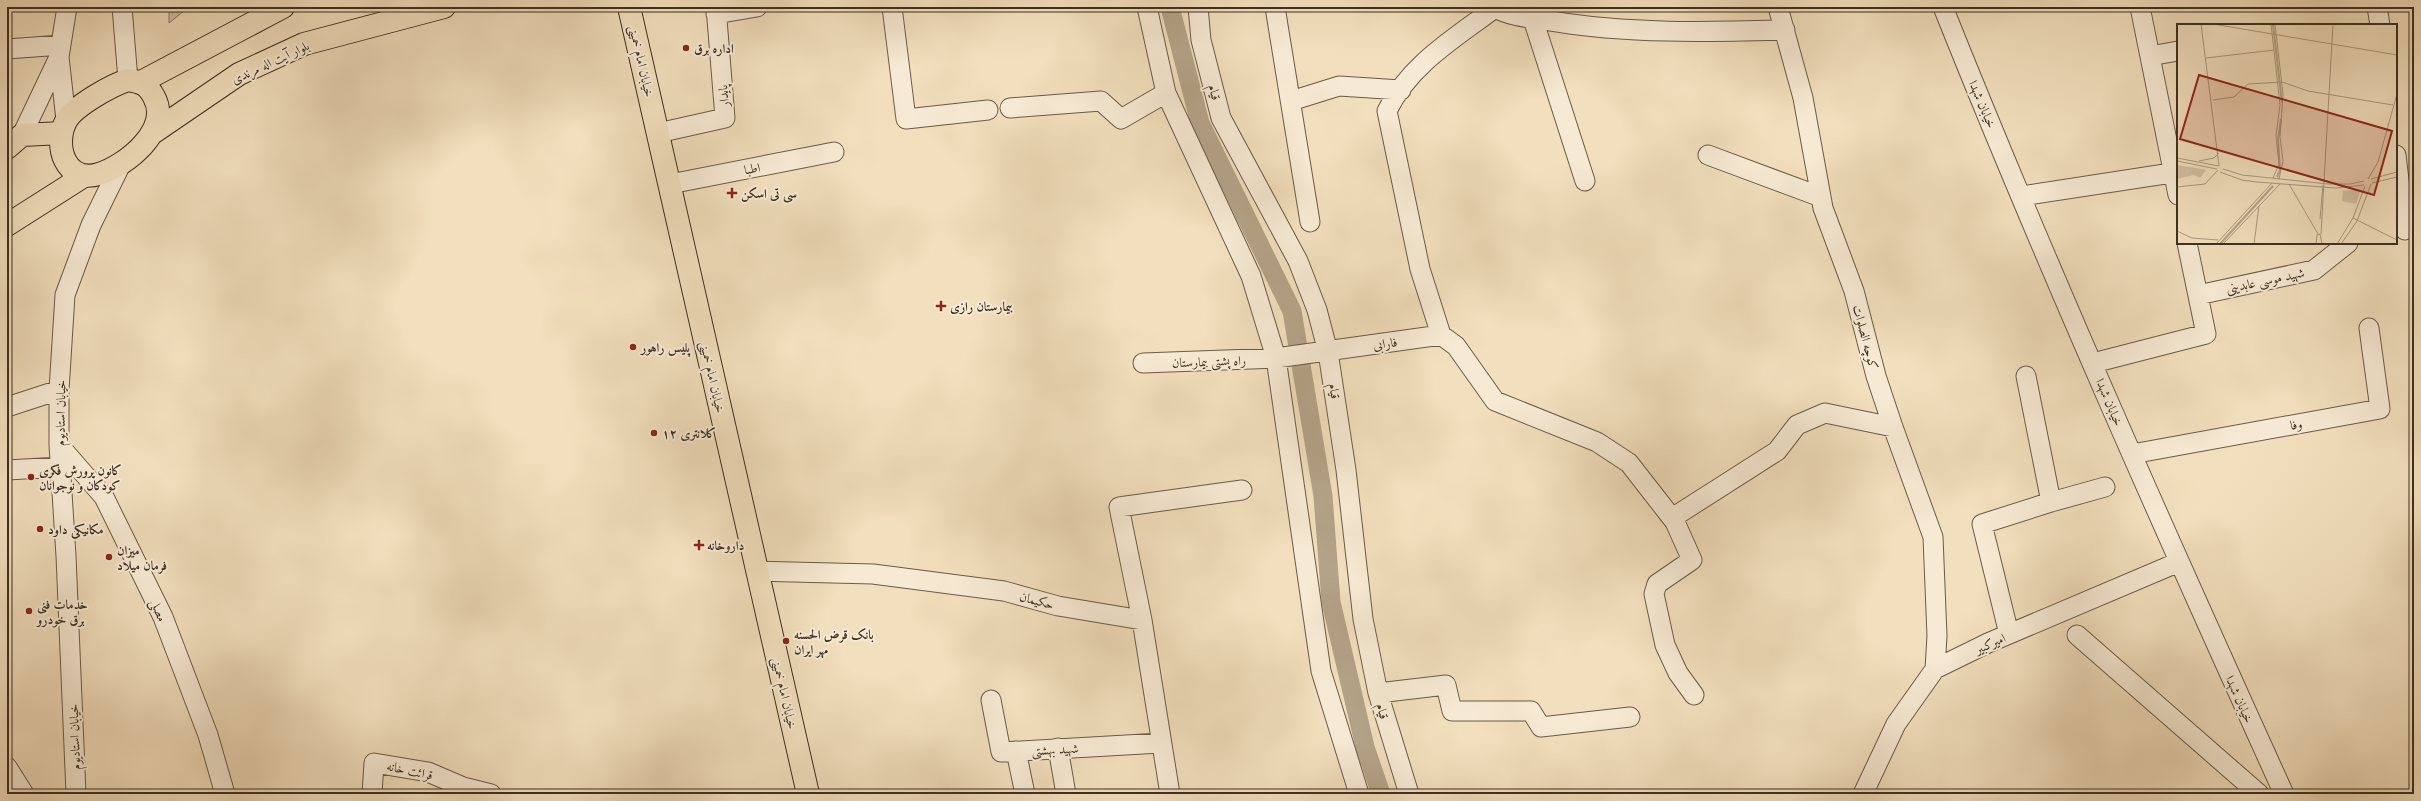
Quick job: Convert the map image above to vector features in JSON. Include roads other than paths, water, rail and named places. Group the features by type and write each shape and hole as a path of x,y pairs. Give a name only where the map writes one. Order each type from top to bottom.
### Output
{"main road":[{"path":"15,142 64,126 96,94 116,84 135,81 283,7"},
{"name":"بلوار آیت اله مرندی","path":"154,132 239,74 304,44 444,7"},
{"name":"خیابان امام خمینی","path":"629,7 808,794"},
{"path":"7,225 84,176 99,174 121,164 154,132 159,116 156,101 150,90 135,81"},
{"path":"64,126 62,153 72,171 84,176"}],"street":[{"path":"64,126 60,51 67,7"},
{"path":"122,7 135,81"},
{"path":"716,11 757,7"},
{"path":"892,7 906,119 988,110"},
{"path":"1147,7 1166,93 1251,276 1276,358 1321,671 1359,794"},
{"name":"قیام","path":"1198,7 1201,40 1221,118 1298,261 1317,310 1328,352 1346,470 1363,619 1378,693 1409,794"},
{"path":"1275,7 1310,222"},
{"name":"کوچه الصلوات","path":"1778,7 1803,98 1821,197 1854,291 1876,376 1892,427 1933,537 1936,636 1934,669"},
{"name":"خیابان شهدا","path":"1944,7 2022,196 2132,454 2284,794"},
{"path":"2140,7 2176,173 2177,184"},
{"path":"2378,7 2380,24"},
{"path":"1694,695 1678,673 1664,645 1654,594 1658,584 1692,560 1672,518 1629,463 1597,442 1495,402 1456,346 1441,335 1420,269 1387,111 1401,90 1427,59 1494,8 1507,14 1582,26 1701,32 1785,30"},
{"name":"پایدار","path":"658,133 725,118 716,11"},
{"path":"1533,18 1585,181"},
{"path":"7,50 60,51"},
{"path":"15,142 60,51"},
{"path":"2150,56 2177,51"},
{"path":"1291,101 1339,86 1401,90"},
{"path":"1010,108 1101,101 1121,119 1166,93"},
{"name":"اطبا","path":"670,184 834,152"},
{"path":"1708,155 1821,197"},
{"path":"2397,163 2405,230"},
{"name":"خیابان استادیوم","path":"76,794 59,445 59,390 65,295 91,225 121,164"},
{"path":"2022,196 2176,173"},
{"path":"2094,363 2206,334 2188,244"},
{"name":"شهید موسی عابدینی","path":"2198,295 2314,270 2347,244"},
{"name":"وفا","path":"2132,454 2380,409 2369,328"},
{"name":"فارابی","path":"1276,358 1328,352 1441,335"},
{"name":"راه پشتی بیمارستان","path":"1142,363 1276,358"},
{"path":"2026,376 2051,502"},
{"path":"7,407 59,390"},
{"path":"1672,518 1777,451 1797,426 1825,412 1892,427"},
{"name":"مصلی","path":"59,445 104,497 163,617 208,735 225,794"},
{"path":"7,470 60,467"},
{"path":"2009,634 1982,524 2105,487"},
{"path":"1170,794 1142,620 1119,507 1242,490"},
{"name":"امیرکبیر","path":"1934,669 2009,634 2179,562"},
{"name":"حکیمان","path":"757,571 873,574 1004,591 1058,606 1142,620"},
{"path":"2077,635 2259,794"},
{"path":"1863,794 1896,724 1934,669"},
{"path":"1378,693 1446,685 1452,711 1531,711 1541,726 1630,717"},
{"name":"شهید بهشتی","path":"991,700 1001,752 1161,743"},
{"path":"1058,748 1066,794"},
{"path":"1016,751 1025,794"},
{"name":"قرائت خانه","path":"372,794 374,763 428,772 463,787 491,794"},
{"path":"7,768 24,794"}],"waterway":[{"path":"1170,7 1200,123 1292,311 1323,496 1331,602 1365,747 1381,794"}],"place":[{"name":"اداره برق","path":"686,48"},
{"name":"سی تی اسکن","path":"732,193"},
{"name":"بیمارستان رازی","path":"941,306"},
{"name":"پلیس راهور","path":"633,347"},
{"name":"کلانتری ۱۲","path":"654,433"},
{"name":"کانون پرورش فکری کودکان و نوجوانان","path":"31,477"},
{"name":"مکانیکی داود","path":"40,529"},
{"name":"داروخانه","path":"699,545"},
{"name":"میزان فرمان میلاد","path":"109,557"},
{"name":"خدمات فنی برق خودرو","path":"29,611"},
{"name":"بانک قرض الحسنه مهر ایران","path":"786,641"}]}
